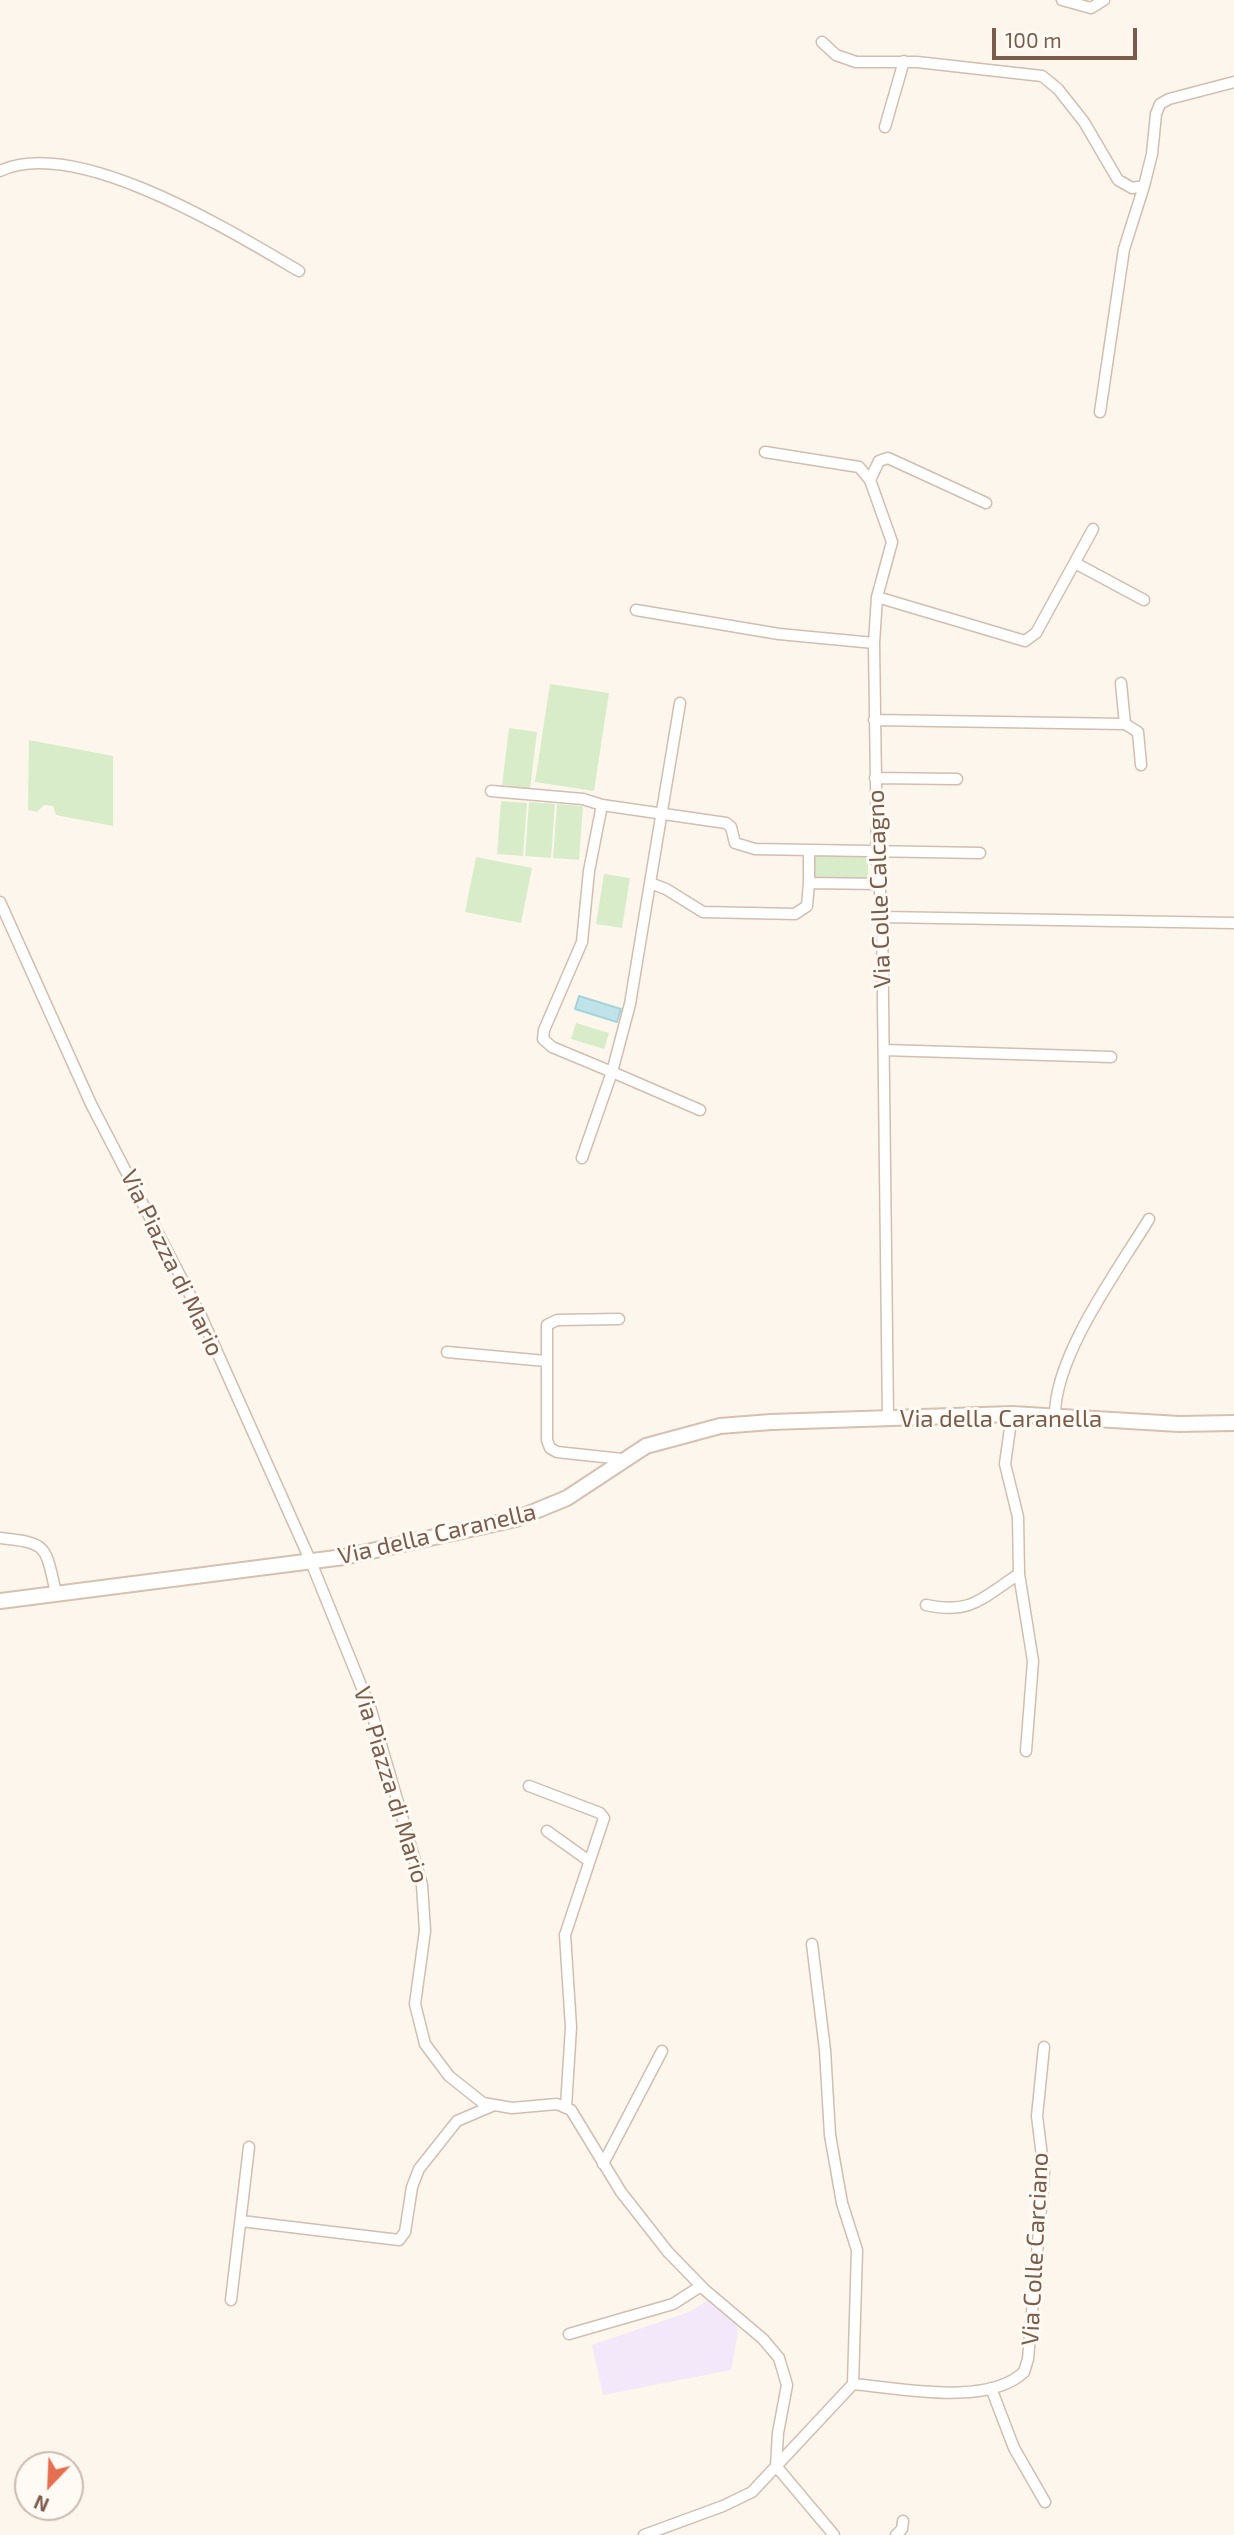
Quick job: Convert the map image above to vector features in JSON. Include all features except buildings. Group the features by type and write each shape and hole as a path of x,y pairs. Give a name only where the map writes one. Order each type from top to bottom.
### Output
{"main road":[{"name":"Via della Caranella","path":"0,1601 311,1562 368,1552 531,1514 575,1494 622,1459 657,1441 720,1426 1012,1414 1171,1424 1234,1423"}],"street":[{"path":"1062,0 1091,8 1104,0"},
{"path":"822,42 836,55 852,61 904,61 1042,76 1058,89 1088,127 1118,180 1132,188 1144,186"},
{"path":"885,127 904,61"},
{"path":"1100,412 1124,249 1152,154 1155,118 1160,104 1234,82"},
{"path":"0,171 16,165 43,162 87,168 171,204 299,271"},
{"path":"765,452 853,464 862,469 870,480 879,461 888,458 986,503"},
{"name":"Via Colle Calcagno","path":"870,480 892,542 877,597 874,643 877,853 882,917 888,1419"},
{"path":"877,597 1017,641 1025,641 1036,633 1093,529"},
{"path":"1075,563 1144,600"},
{"path":"636,610 794,636 874,643"},
{"path":"1121,683 1125,724"},
{"path":"582,1158 612,1072 630,1004 680,703"},
{"path":"874,720 1125,724 1133,726 1138,732 1141,765"},
{"path":"875,778 957,779"},
{"path":"491,791 583,799 602,805 726,824 732,829 734,842 743,847 877,853 980,853"},
{"path":"602,805 589,871 582,942 543,1035 549,1045 699,1110"},
{"path":"650,883 703,912 795,914 807,906 809,851"},
{"path":"809,883 880,884"},
{"name":"Via Piazza di Mario","path":"0,902 91,1104 197,1306 311,1562 371,1710 419,1870 425,1931 415,2004 421,2033 444,2072 476,2099 492,2106"},
{"path":"882,917 1234,923"},
{"path":"884,1050 1111,1056"},
{"path":"1055,1415 1062,1378 1072,1350 1149,1219"},
{"path":"619,1319 549,1322 546,1361 548,1445 557,1452 622,1459"},
{"path":"447,1352 546,1361"},
{"path":"1012,1414 1005,1458 1019,1528 1018,1574 1033,1661 1026,1751"},
{"path":"0,1538 31,1542 41,1547 47,1556 55,1593"},
{"path":"926,1605 949,1610 965,1608 1018,1574"},
{"path":"529,1786 603,1816 564,1940 571,2027 566,2106"},
{"path":"547,1831 589,1861"},
{"path":"645,2535 745,2496 757,2488 853,2384 857,2250 843,2207 830,2135 825,2050 812,1944"},
{"name":"Via Colle Carciano","path":"853,2384 951,2393 991,2388 1019,2376 1028,2359 1044,2166 1037,2116 1044,2047"},
{"path":"603,2164 662,2051"},
{"path":"241,2221 399,2240 405,2232 412,2187 419,2169 454,2124 492,2106 566,2106 580,2122 603,2164 640,2219 701,2286 764,2339 782,2362 787,2385 778,2433 776,2466 834,2535"},
{"path":"231,2300 249,2147"},
{"path":"569,2334 673,2304 701,2286"},
{"path":"991,2388 1014,2448 1045,2502"},
{"path":"896,2535 902,2529 903,2521"}],"shaded area":[{"path":"708,2300 736,2322 738,2332 731,2370 603,2395 592,2345 689,2312"}],"green space":[{"path":"550,684 609,693 594,791 535,782"},
{"path":"509,728 537,732 530,789 502,785"},
{"path":"29,740 113,756 113,826 56,815 53,806 44,805 37,812 28,810"},
{"path":"501,801 527,803 523,856 497,854"},
{"path":"529,802 555,804 551,858 525,856"},
{"path":"557,804 583,806 579,860 553,858"},
{"path":"811,854 868,855 868,881 811,880"},
{"path":"476,857 532,868 521,923 465,912"},
{"path":"604,874 630,878 622,928 596,924"},
{"path":"576,1023 609,1033 604,1049 571,1039"}],"water":[{"path":"579,996 621,1009 617,1022 575,1009"}]}
